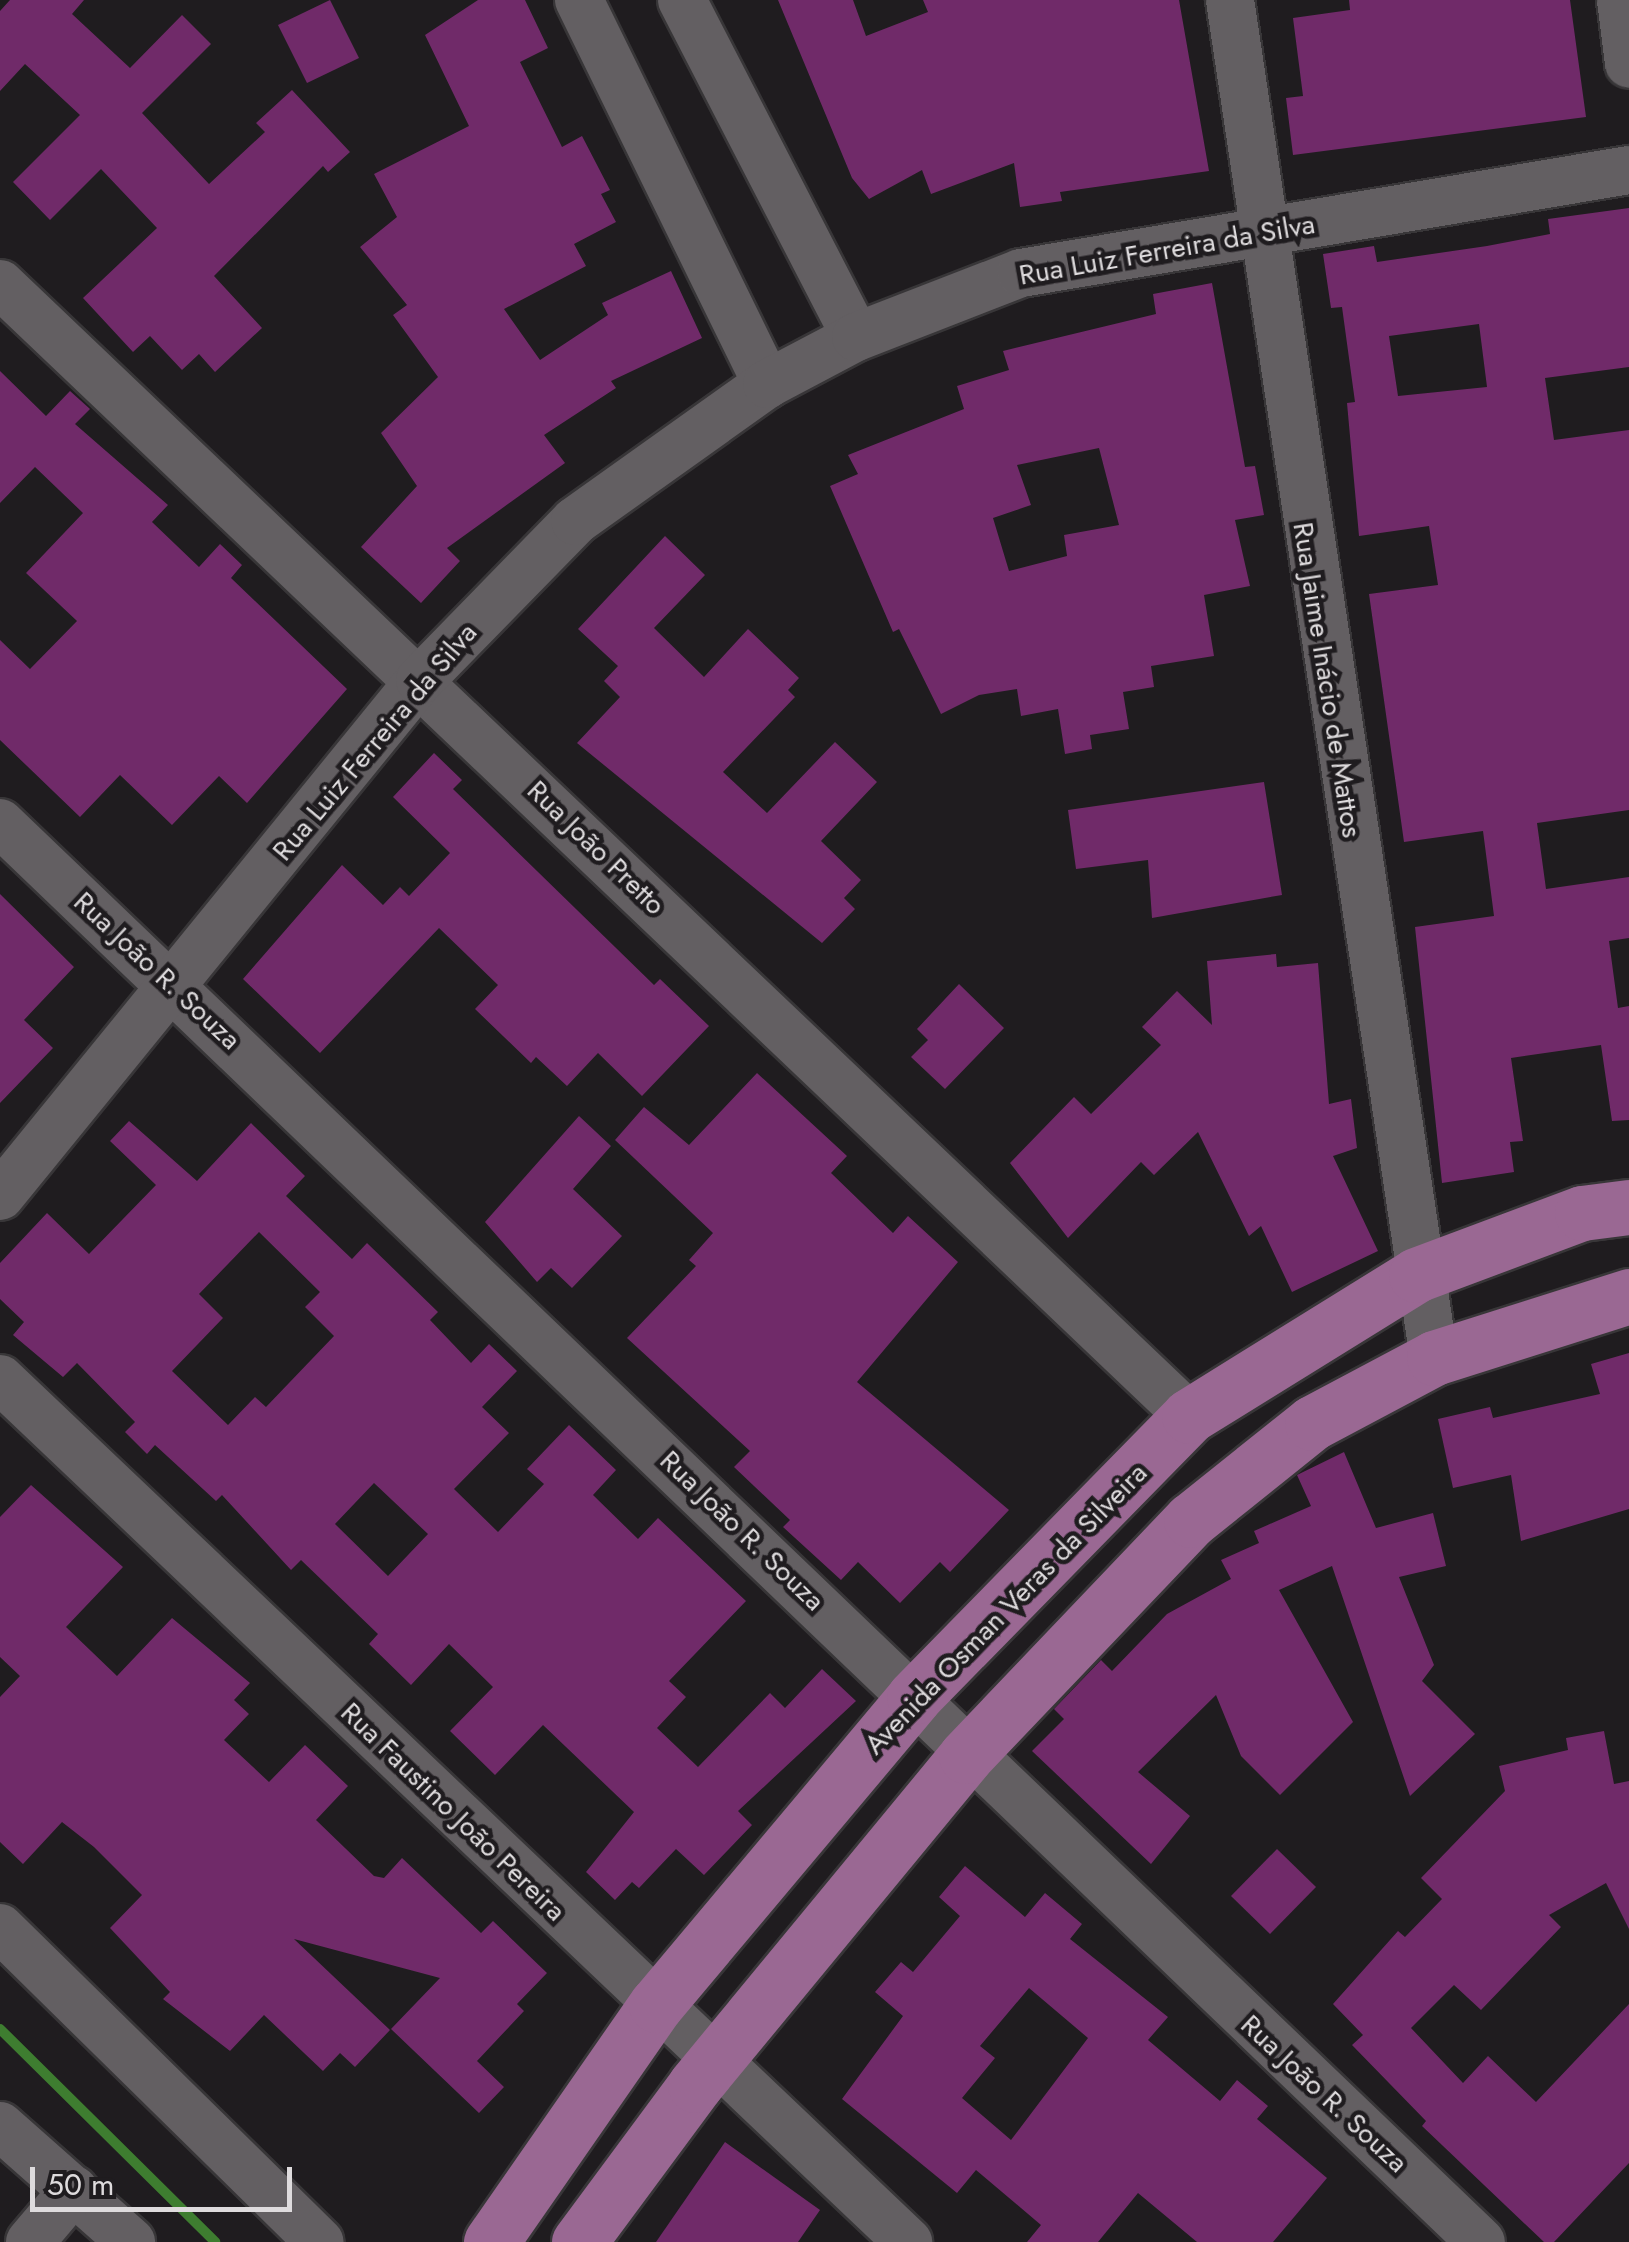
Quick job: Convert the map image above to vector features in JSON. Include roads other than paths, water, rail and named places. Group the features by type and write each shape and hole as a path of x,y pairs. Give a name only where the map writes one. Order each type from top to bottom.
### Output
{"main road":[{"name":"Avenida Osman Veras da Silveira","path":"491,2242 656,2005 914,1697 1189,1416 1416,1274 1582,1212 1629,1207"},
{"path":"579,2242 714,2062 966,1756 1191,1520 1312,1422 1434,1358 1629,1296"}],"street":[{"path":"579,0 767,384"},
{"path":"682,0 856,338"},
{"name":"Rua Jaime Inácio de Mattos","path":"1230,0 1260,233 1416,1274 1434,1358"},
{"path":"1621,0 1629,62"},
{"name":"Rua Luiz Ferreira da Silva","path":"0,1196 420,680 575,521 767,384 856,338 1021,273 1629,170"},
{"name":"Rua João Pretto","path":"0,284 1189,1416"},
{"name":"Rua João R. Souza","path":"0,823 914,1697 966,1756 1481,2242"},
{"name":"Rua Faustino João Pereira","path":"0,1379 714,2062 908,2242"},
{"path":"0,1928 320,2242"},
{"path":"0,2126 132,2242"},
{"path":"30,2242 74,2190"}],"waterway":[{"path":"0,2029 215,2242"}]}
